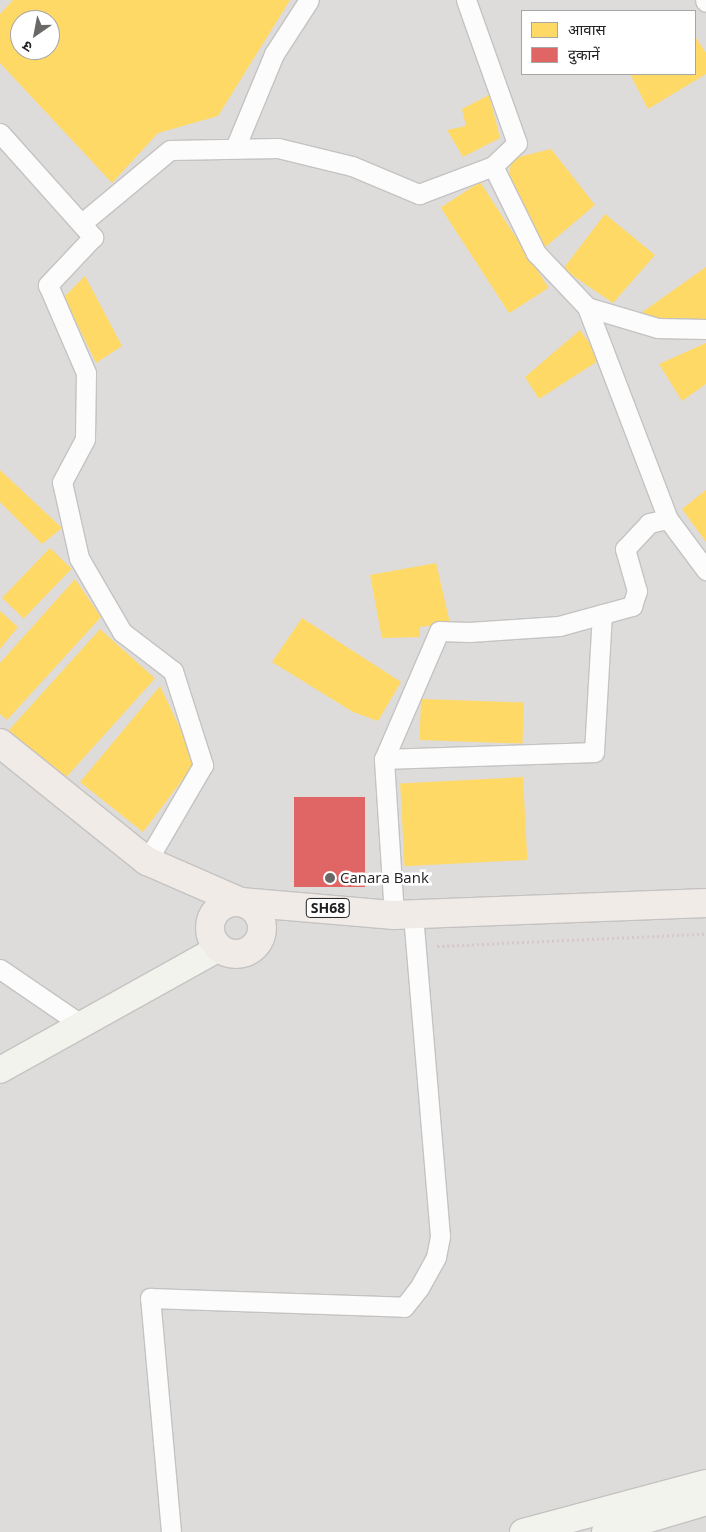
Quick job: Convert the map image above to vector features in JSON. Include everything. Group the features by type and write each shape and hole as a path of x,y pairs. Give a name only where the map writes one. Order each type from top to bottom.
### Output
{"main road":[{"name":"SH68","path":"0,743 147,861 241,902 404,915 706,903"},
{"path":"241,902 255,910 263,926 258,943 252,949 235,954 219,948 210,933 212,916 224,904 241,902"}],"street":[{"path":"234,148 274,54 309,0"},
{"path":"82,224 170,150 278,148 352,166 420,194 493,166 517,143 466,0"},
{"path":"0,133 93,237 48,286 86,373 85,439 62,482 79,558 122,632 173,672 203,764 147,861"},
{"path":"493,166 536,253 587,307 668,519 706,570"},
{"path":"587,307 658,328 706,328"},
{"path":"171,1532 150,1298 404,1307 419,1288 436,1257 440,1236 416,946 404,915 384,759 439,631 469,632 559,626 632,606 637,591 625,549 649,523 668,519"},
{"path":"384,759 594,752 602,614"},
{"path":"0,1070 219,948"},
{"path":"0,969 82,1025"},
{"path":"523,1532 706,1483"},
{"path":"605,1532 706,1502"}],"path":[{"path":"416,946 453,946 706,934"}],"shaded area":[{"path":"0,0 706,0 706,1532 0,1532"}],"building: आवास":[{"path":"13,0 290,0 218,116 158,133 112,183 0,63 0,14"},
{"path":"696,38 706,53 706,74 648,109 631,75 696,75"},
{"path":"489,95 500,138 463,157 447,130 466,126 462,109"},
{"path":"551,149 595,205 544,248 510,176 510,170 511,159"},
{"path":"480,182 549,288 509,313 441,208"},
{"path":"605,214 655,255 613,303 563,269"},
{"path":"706,267 706,320 656,319 641,313"},
{"path":"85,276 122,346 96,363 64,297"},
{"path":"580,330 601,359 539,399 525,377"},
{"path":"706,343 706,384 682,401 659,364"},
{"path":"0,470 62,528 42,544 0,502"},
{"path":"706,490 706,542 682,509"},
{"path":"50,548 72,569 24,618 2,598"},
{"path":"436,563 450,623 420,627 420,637 382,638 370,575"},
{"path":"75,579 101,617 7,720 0,714 0,663"},
{"path":"0,611 18,627 0,649"},
{"path":"302,618 401,682 378,721 353,712 272,662"},
{"path":"100,629 155,679 63,780 8,731"},
{"path":"160,686 196,762 143,832 80,782"},
{"path":"421,699 524,703 523,744 420,740"},
{"path":"523,777 527,860 405,866 400,783"}],"building: दुकानें":[{"path":"294,797 365,797 365,887 294,887"}],"place":[{"name":"Canara Bank","path":"330,878"}]}
